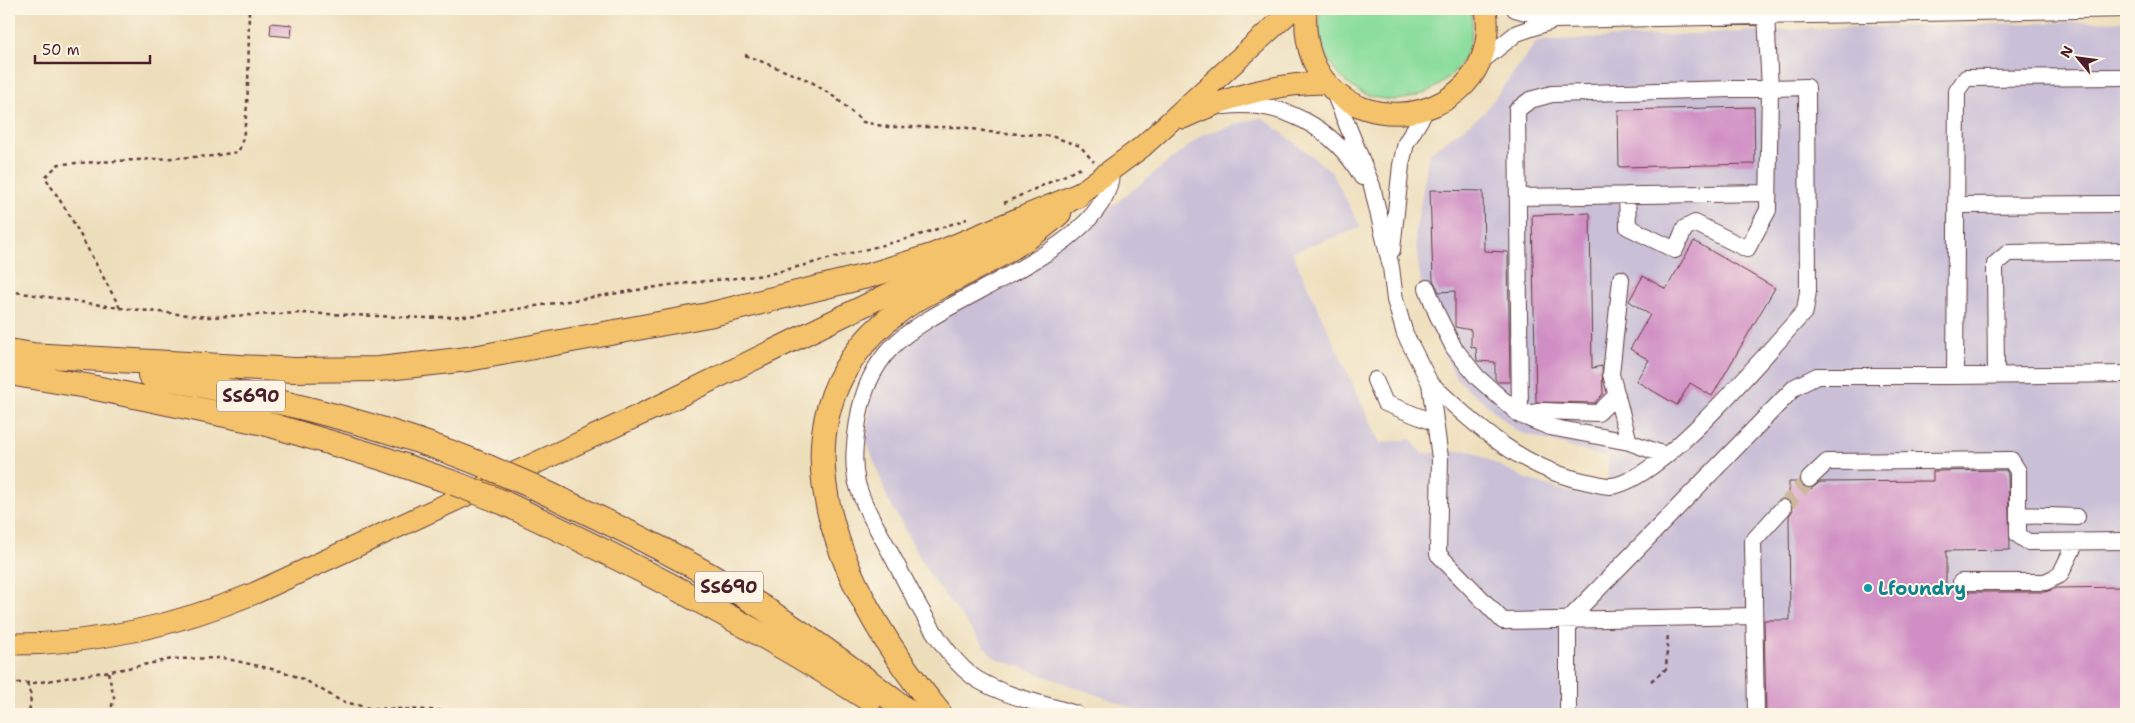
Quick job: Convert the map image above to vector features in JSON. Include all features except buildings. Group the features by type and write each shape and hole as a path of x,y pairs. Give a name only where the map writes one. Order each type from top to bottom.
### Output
{"highway":[{"path":"19,353 294,370 379,369 476,358 708,315 877,274 932,256 1077,196"},
{"path":"940,714 901,663 874,620 833,529 825,499 822,468 823,440 828,410 848,366 881,325 918,298 1024,240 1077,196"},
{"name":"SS690","path":"19,353 208,386 332,415 425,443 488,467 649,542 726,585 845,664 911,714"},
{"name":"SS690","path":"9,373 142,397 264,423 382,458 454,483 502,502 606,551 699,599 810,663 890,714"},
{"path":"9,384 142,397"}],"main road":[{"path":"9,644 72,641 148,627 201,613 255,593 758,358 1018,231 1077,196 1111,172 1162,131 1293,9"},
{"path":"1306,9 1305,36 1312,61 1330,87 1353,104 1377,113 1401,115 1426,110 1448,99 1466,83 1479,63 1486,42 1486,9"},
{"path":"1162,131 1202,109 1259,90 1300,83 1330,87"}],"street":[{"path":"1515,9 1554,20"},
{"path":"1479,63 1517,34 1554,20 1702,13 1766,16 2126,9"},
{"path":"1627,195 1628,227 1675,250 1685,228 1695,223 1748,249 1768,210 1770,88 1766,16"},
{"path":"1955,376 1957,91 1966,78 2126,77"},
{"path":"1330,87 1364,162 1376,202 1391,267 1395,300 1405,334 1430,382 1470,420 1507,450 1542,468 1575,479 1610,486 1634,479 1704,422 1805,311 1808,291 1807,86 1552,94 1530,100 1518,110 1520,414"},
{"path":"1202,109 1227,105 1254,106 1281,110 1304,118 1324,132 1341,148 1358,170 1376,202"},
{"path":"1391,267 1401,165 1406,143 1426,110"},
{"path":"1076,714 993,687 970,675 954,659 916,600 866,505 855,472 855,444 865,392 876,369 892,347 913,330 1046,253 1074,233 1093,216 1104,202 1110,186 1111,172"},
{"path":"1518,197 1768,193"},
{"path":"1956,205 2126,204"},
{"path":"1996,375 1995,264 2008,253 2126,251"},
{"path":"1621,279 1611,374 1629,442"},
{"path":"1427,288 1437,314 1454,348 1477,377 1520,414 1550,427 1629,442 1665,455"},
{"path":"1568,714 1568,620 1795,387 1817,376 2126,374"},
{"path":"1375,380 1385,403 1435,423"},
{"path":"1430,382 1440,458 1438,554 1502,621 1754,616"},
{"path":"1520,414 1544,411 1598,413 1617,395"},
{"path":"1809,479 1827,462 2011,460 2018,471 2018,535 2028,542 2126,541"},
{"path":"1756,714 1753,541 1783,508"},
{"path":"2018,515 2077,516"},
{"path":"1961,582 2045,582 2060,575 2076,542"}],"path":[{"path":"120,308 70,216 45,177 58,164 212,156 238,152 243,143 245,120 249,9"},
{"path":"745,55 810,81 836,98 863,122 888,127 962,127 989,132 1051,136 1080,146 1098,167 1078,169 999,206"},
{"path":"9,291 120,308 207,317 300,313 428,318 479,315 669,285 766,275 910,238 974,216"},
{"path":"1651,681 1666,669 1669,618"},
{"path":"9,683 27,683 108,672 172,659 223,658 282,671 303,679 341,701 370,708 484,712"},
{"path":"108,672 114,697 110,714"},
{"path":"27,683 31,696 30,714"}],"shaded area":[{"name":"Lfoundry","path":"2126,21 2126,714 1149,714 993,657 930,576 888,499 866,439 874,377 912,331 1083,229 1204,134 1262,117 1332,172 1361,228 1292,252 1380,443 1411,439 1422,454 1469,450 1524,478 1569,492 1606,495 1609,458 1518,432 1456,378 1425,316 1415,236 1429,153 1484,113 1537,41 1830,28"}],"green space":[{"path":"1321,9 1471,9 1470,38 1460,63 1443,82 1421,95 1396,100 1371,96 1348,84 1329,61 1323,49 1320,36 1319,22"}],"tunnel":[{"path":"1783,508 1809,479"}],"place":[{"name":"Lfoundry","path":"1868,588"}]}
